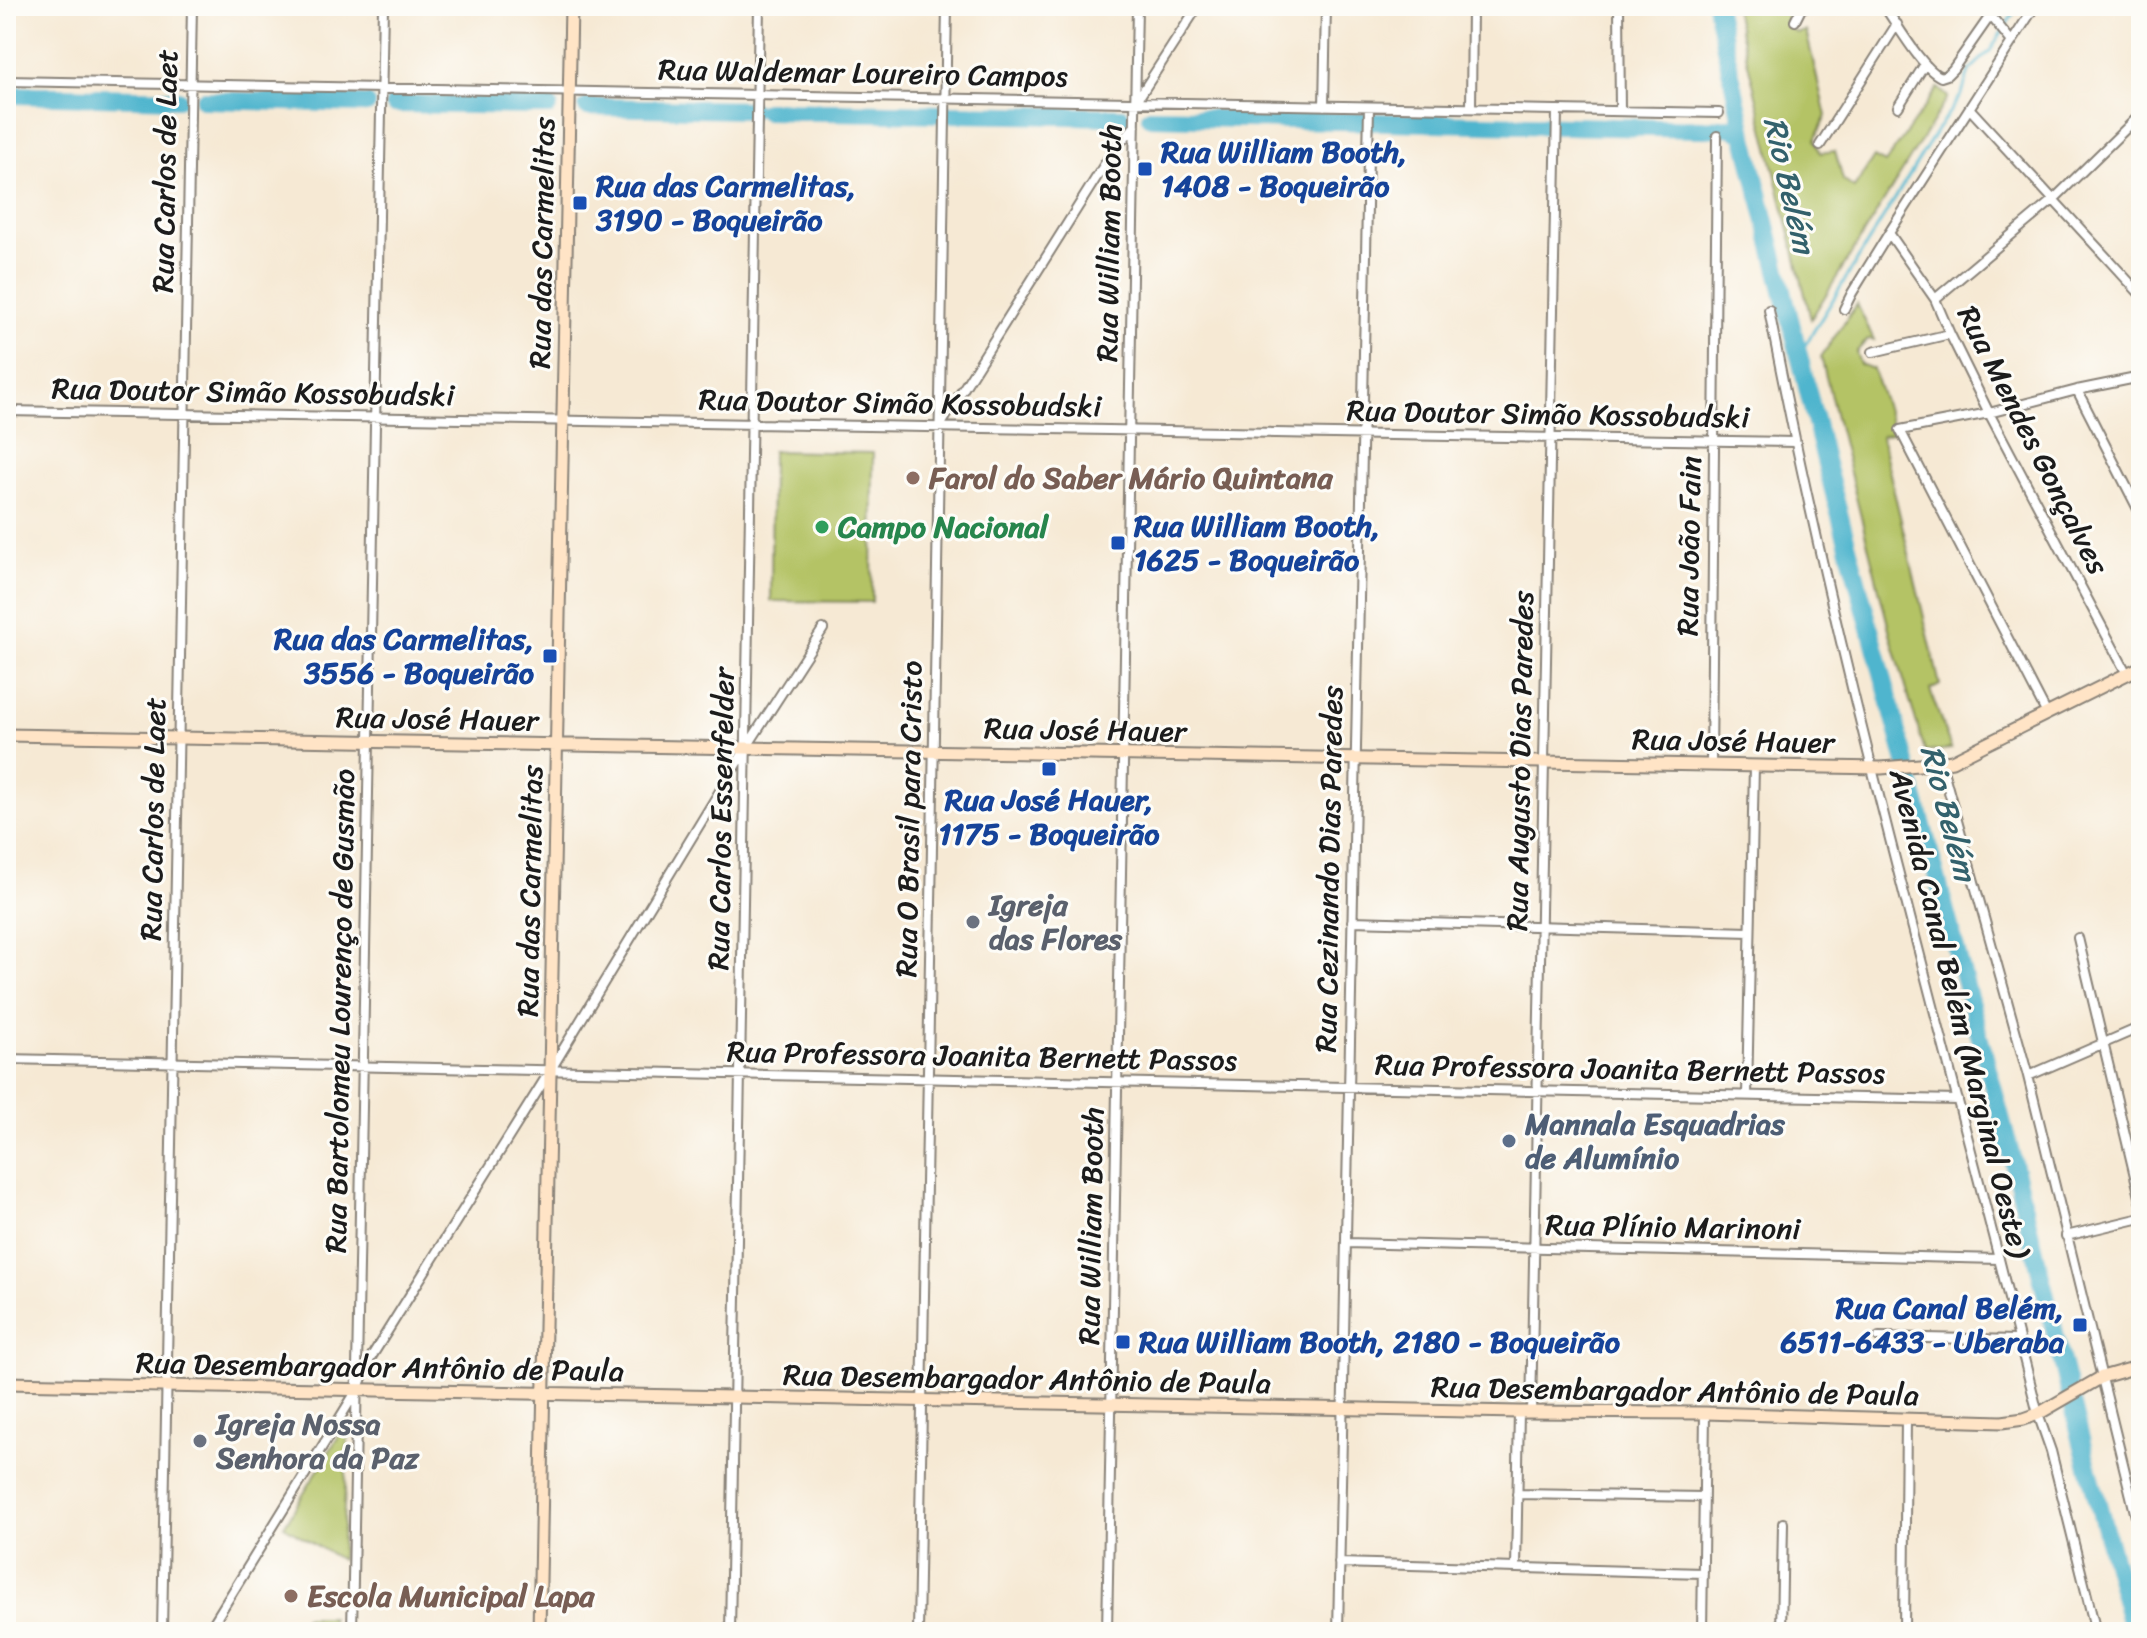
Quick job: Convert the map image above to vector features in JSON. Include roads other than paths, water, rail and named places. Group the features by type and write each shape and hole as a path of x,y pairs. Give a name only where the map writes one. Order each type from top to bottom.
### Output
{"main road":[{"name":"Rua das Carmelitas","path":"539,1632 571,6"},
{"name":"Rua José Hauer","path":"6,735 1877,768 1937,764 1966,755 2141,667"},
{"name":"Rua Desembargador Antônio de Paula","path":"6,1383 1112,1405 1705,1413 2002,1422 2024,1419 2098,1379 2141,1366"}],"street":[{"name":"Rua Carlos de Laet","path":"162,1632 192,6"},
{"name":"Rua Bartolomeu Lourenço de Gusmão","path":"352,1632 383,6"},
{"name":"Rua Carlos Essenfelder","path":"730,1632 759,6"},
{"name":"Rua O Brasil para Cristo","path":"918,1632 947,6"},
{"name":"Rua William Booth","path":"1107,1632 1137,6"},
{"path":"1136,102 1198,6"},
{"path":"1324,106 1326,6"},
{"path":"1471,108 1472,6"},
{"path":"1619,6 1620,111"},
{"path":"1795,21 1806,6"},
{"path":"1884,6 1925,64 1941,77 1953,69 1997,6"},
{"path":"1983,6 2012,42"},
{"path":"1844,309 1889,233 2035,6"},
{"path":"1820,145 1897,24"},
{"path":"1898,107 1925,64"},
{"name":"Rua Waldemar Loureiro Campos","path":"6,81 1324,106 1369,111 1471,108 1557,114 1620,111 1719,113"},
{"path":"1970,109 2141,295"},
{"name":"Rua Cezinando Dias Paredes","path":"1338,1632 1369,111"},
{"name":"Rua Augusto Dias Paredes","path":"1516,1568 1517,1494 1535,1248 1557,114"},
{"path":"1935,299 2054,199 2141,114"},
{"path":"940,427 1113,151 1135,126"},
{"name":"Rua João Fain","path":"1711,765 1717,136"},
{"name":"Rua Mendes Gonçalves","path":"1889,233 1935,299 1989,413 2127,674"},
{"name":"Avenida Canal Belém (Marginal Oeste)","path":"1769,310 1794,442 2018,1340 2042,1411 2096,1632"},
{"path":"1873,352 1950,334"},
{"path":"2047,714 1900,430 1989,413 2141,377"},
{"path":"2077,390 2141,515"},
{"name":"Rua Doutor Simão Kossobudski","path":"6,411 1794,442"},
{"path":"208,1632 357,1390 370,1359 746,748 823,629"},
{"path":"1937,764 2028,1076 2098,1379 2138,1516 2141,1537"},
{"path":"1747,1095 1754,766"},
{"path":"1352,921 1750,932"},
{"path":"2078,938 2141,1201"},
{"path":"2028,1076 2141,1027"},
{"name":"Rua Professora Joanita Bernett Passos","path":"6,1059 1958,1100"},
{"path":"2066,1236 2141,1218"},
{"name":"Rua Plínio Marinoni","path":"1346,1243 1999,1259"},
{"path":"1879,1337 2018,1340"},
{"path":"1702,1632 1705,1413"},
{"path":"1904,1632 1906,1418"},
{"path":"1517,1494 1704,1497"},
{"path":"1781,1632 1783,1523"},
{"path":"1339,1563 1703,1573"}],"waterway":[{"name":"Rio Belém","path":"1716,6 1744,133 1827,468 2011,1154 2085,1455 2133,1632"},
{"path":"1799,355 1962,94 1969,71 1990,51 2018,6"},
{"path":"15,95 178,99"},
{"path":"204,100 367,104"},
{"path":"394,104 549,106"},
{"path":"587,107 751,110"},
{"path":"766,111 1122,117"},
{"path":"1150,117 1704,129 1729,127 1744,133"}],"place":[{"name":"Rua William Booth, 1408 - Boqueirão","path":"1145,169"},
{"name":"Rua das Carmelitas, 3190 - Boqueirão","path":"580,203"},
{"name":"Farol do Saber Mário Quintana","path":"913,478"},
{"name":"Campo Nacional","path":"822,527"},
{"name":"Rua William Booth, 1625 - Boqueirão","path":"1118,543"},
{"name":"Rua das Carmelitas, 3556 - Boqueirão","path":"550,656"},
{"name":"Rua José Hauer, 1175 - Boqueirão","path":"1049,769"},
{"name":"Igreja das Flores","path":"973,922"},
{"name":"Mannala Esquadrias de Alumínio","path":"1509,1141"},
{"name":"Rua Canal Belém, 6511-6433 - Uberaba","path":"2080,1325"},
{"name":"Rua William Booth, 2180 - Boqueirão","path":"1123,1342"},
{"name":"Igreja Nossa Senhora da Paz","path":"200,1441"},
{"name":"Escola Municipal Lapa","path":"291,1596"}]}
